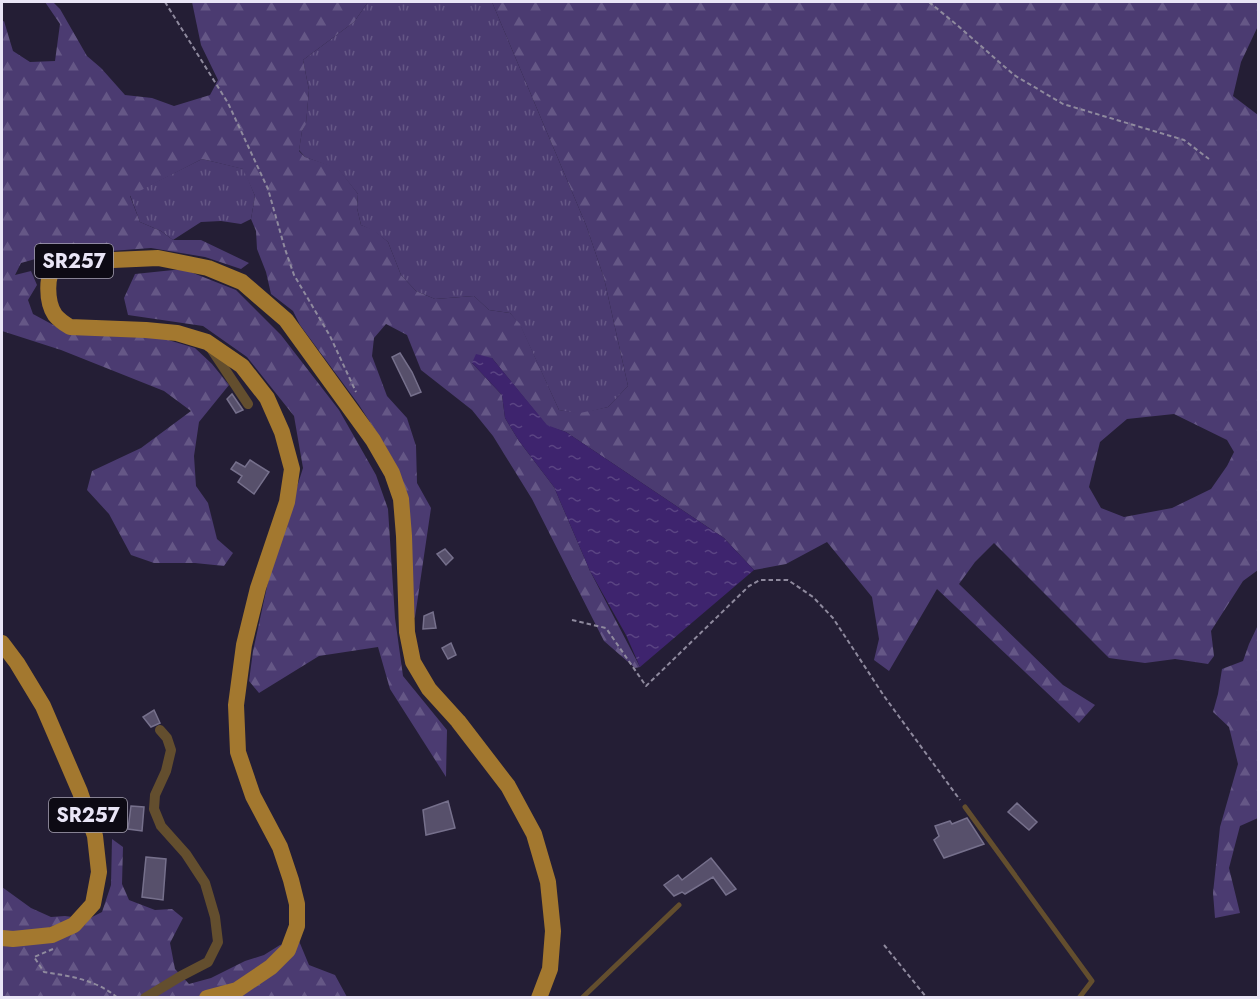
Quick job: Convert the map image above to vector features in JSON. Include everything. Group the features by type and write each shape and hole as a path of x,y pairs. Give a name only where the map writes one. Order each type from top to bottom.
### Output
{"main road":[{"name":"SR257","path":"207,998 237,990 271,968 288,950 297,926 297,904 280,847 253,796 238,752 236,705 244,645 258,588 287,502 292,469 282,432 267,398 242,366 207,342 177,333 70,327 61,321 53,313 48,295 50,274 58,264 68,262 158,258 208,268 242,282 286,320 373,440 392,473 401,499 407,632 413,662 429,689 458,721 508,786 534,834 548,882 553,931 550,969 538,998"},
{"name":"SR257","path":"2,643 43,706 80,792 95,836 99,872 93,904 74,925 52,935 2,938"}],"street":[{"path":"207,342 248,404"},
{"path":"145,998 208,962 218,942 215,917 205,883 186,854 161,826 154,809 155,795 166,771 171,750 167,738 160,730"}],"lane":[{"path":"965,807 1092,981 1079,998"},
{"path":"582,998 679,905"}],"path":[{"path":"165,2 228,103 268,189 294,275 330,336 359,399"},
{"path":"929,2 1014,75 1062,104 1184,140 1209,159"},
{"path":"572,620 606,628 646,686 748,586 760,580 789,580 813,597 833,618 884,696 965,807"},
{"path":"884,945 927,998"},
{"path":"56,948 34,957 44,972 72,976 108,990 118,998"}],"green space":[{"path":"45,2 53,2 60,9 87,56 125,95 152,98 174,106 210,95 218,80 201,45 192,2 368,2 354,22 303,60 309,90 306,124 302,131 299,151 305,157 338,168 358,194 357,208 361,225 374,230 388,242 401,275 416,291 435,299 474,296 489,310 510,313 520,324 559,410 580,413 608,407 628,386 604,278 586,225 492,2 1258,2 1258,26 1241,62 1233,96 1258,115 1258,570 1243,581 1211,631 1214,656 1208,664 1175,659 1145,663 1109,658 994,543 975,562 959,584 1063,685 1095,705 1079,723 937,589 889,671 874,660 879,639 872,597 827,542 786,564 754,570 724,538 566,432 547,426 492,358 472,363 502,395 505,418 519,441 554,487 590,571 640,667 635,668 604,641 532,499 493,436 472,410 421,370 407,335 386,324 374,338 372,356 387,396 407,418 416,446 417,483 431,508 415,617 411,622 386,447 359,405 300,325 293,311 271,294 257,249 256,231 251,219 255,196 243,169 202,159 130,196 140,222 161,231 173,240 201,240 249,263 241,269 205,257 151,248 111,251 53,260 39,258 21,263 15,275 31,271 37,285 28,300 33,314 70,334 155,336 195,348 229,385 199,422 194,456 196,486 208,503 217,539 233,553 224,566 154,563 131,555 109,514 87,490 92,471 141,448 191,411 164,391 61,350 2,331 2,22 4,21 13,51 30,62 55,61 60,24","holes":["1174,414 1227,440 1234,452 1211,489 1172,508 1124,517 1101,508 1089,487 1100,442 1127,419"]},
{"path":"368,2 492,2 586,225 604,278 628,386 608,407 580,414 559,410 520,325 510,313 489,310 474,296 435,299 416,291 401,275 388,242 374,231 361,225 357,208 358,194 338,169 305,157 299,150 302,131 306,123 309,90 303,60 354,22"},
{"path":"202,159 244,169 255,196 251,219 241,224 221,221 201,222 173,240 161,231 140,222 130,195"},
{"path":"183,269 236,290 281,335 339,410 376,475 388,509 395,618 403,676 447,730 446,777 390,689 378,647 319,656 259,693 249,681 253,651 271,568 303,468 294,416 247,357 203,326 128,315 124,298 135,274"},
{"path":"1258,625 1258,818 1240,826 1229,868 1240,913 1215,918 1213,893 1220,827 1238,764 1229,727 1213,712 1222,669 1243,661"},
{"path":"112,839 123,847 122,884 129,900 155,910 172,909 183,918 170,943 175,969 189,984 211,978 245,961 264,955 280,945 299,941 309,965 335,975 347,997 2,997 2,887 31,908 51,917 88,919 102,912 111,885"}],"water":[{"path":"476,354 492,358 547,425 566,432 724,538 754,570 640,667 626,635 590,571 554,487 519,441 505,418 502,395 472,363"}],"building":[{"path":"400,353 421,392 411,396 392,357"},
{"path":"232,394 243,410 236,413 227,399"},
{"path":"250,460 269,472 254,494 238,482 242,476 231,469 236,462 245,467"},
{"path":"445,549 453,558 446,565 437,554"},
{"path":"433,612 436,628 423,629 424,616"},
{"path":"451,643 456,655 448,659 442,648"},
{"path":"154,710 160,723 151,727 143,717"},
{"path":"448,801 455,828 426,835 423,810"},
{"path":"1017,803 1037,822 1029,830 1008,812"},
{"path":"131,806 144,807 142,831 128,829"},
{"path":"967,818 984,844 944,858 934,840 939,836 935,826 950,821 952,824"},
{"path":"146,857 166,859 163,900 142,897"},
{"path":"711,858 736,889 726,895 713,877 685,894 682,892 674,896 664,885 678,875 682,880"}]}
